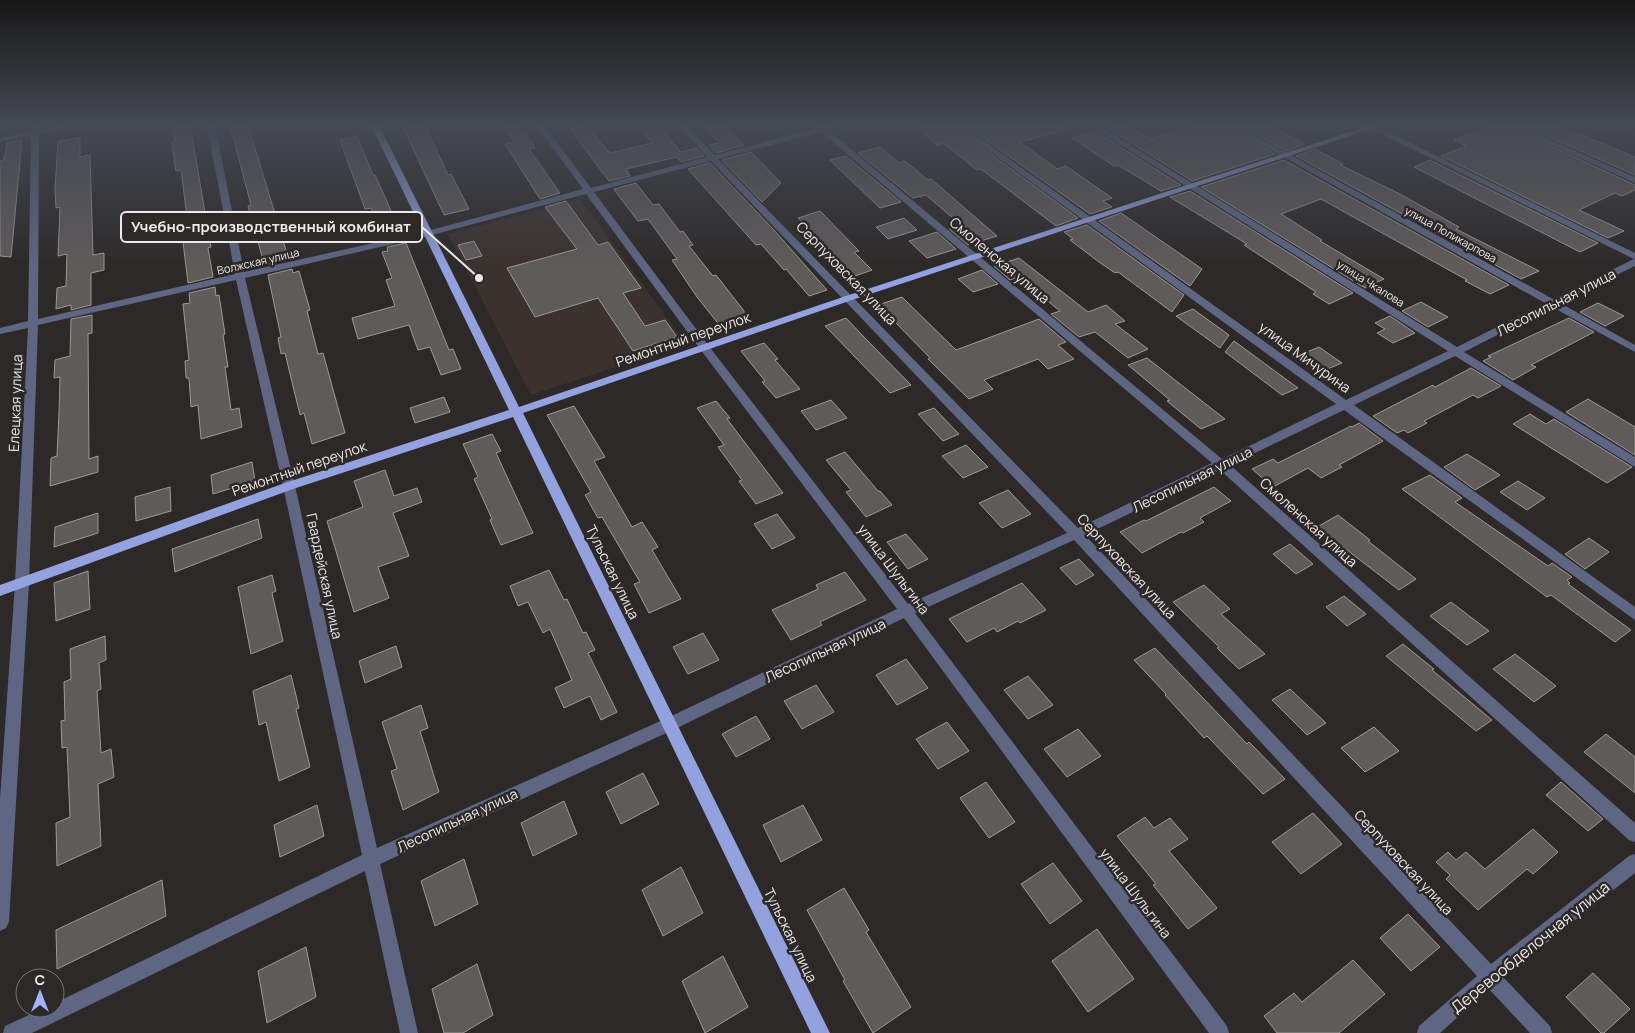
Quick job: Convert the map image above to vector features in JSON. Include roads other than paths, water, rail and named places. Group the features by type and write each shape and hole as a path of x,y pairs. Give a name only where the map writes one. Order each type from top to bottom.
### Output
{"main road":[{"name":"Тульская улица","path":"399,173 821,1033"},
{"name":"Ремонтный переулок","path":"0,591 289,486 515,412 849,298 1234,173"}],"street":[{"name":"Елецкая улица","path":"0,922 22,583 33,323 35,173"},
{"name":"Гвардейская улица","path":"220,173 240,277 289,486 409,1033"},
{"name":"улица Шульгина","path":"576,173 704,347 906,611 1220,1033"},
{"name":"Волжская улица","path":"0,331 428,233 651,173"},
{"name":"Серпуховская улица","path":"728,173 1076,534 1543,1033"},
{"name":"Смоленская улица","path":"874,173 1222,464 1635,834"},
{"name":"улица Мичурина","path":"1023,173 1635,614"},
{"name":"улица Чкалова","path":"1169,173 1635,463"},
{"name":"улица Поликарпова","path":"1318,173 1635,349"},
{"path":"1467,173 1635,257"},
{"path":"1620,173 1635,180"},
{"name":"Лесопильная улица","path":"12,1033 370,860 670,724 906,611 1076,534 1457,351 1635,262"},
{"name":"Деревообделочная улица","path":"1426,1033 1488,976 1635,862"}],"place":[{"name":"Учебно-производственный комбинат","path":"479,278"}]}
